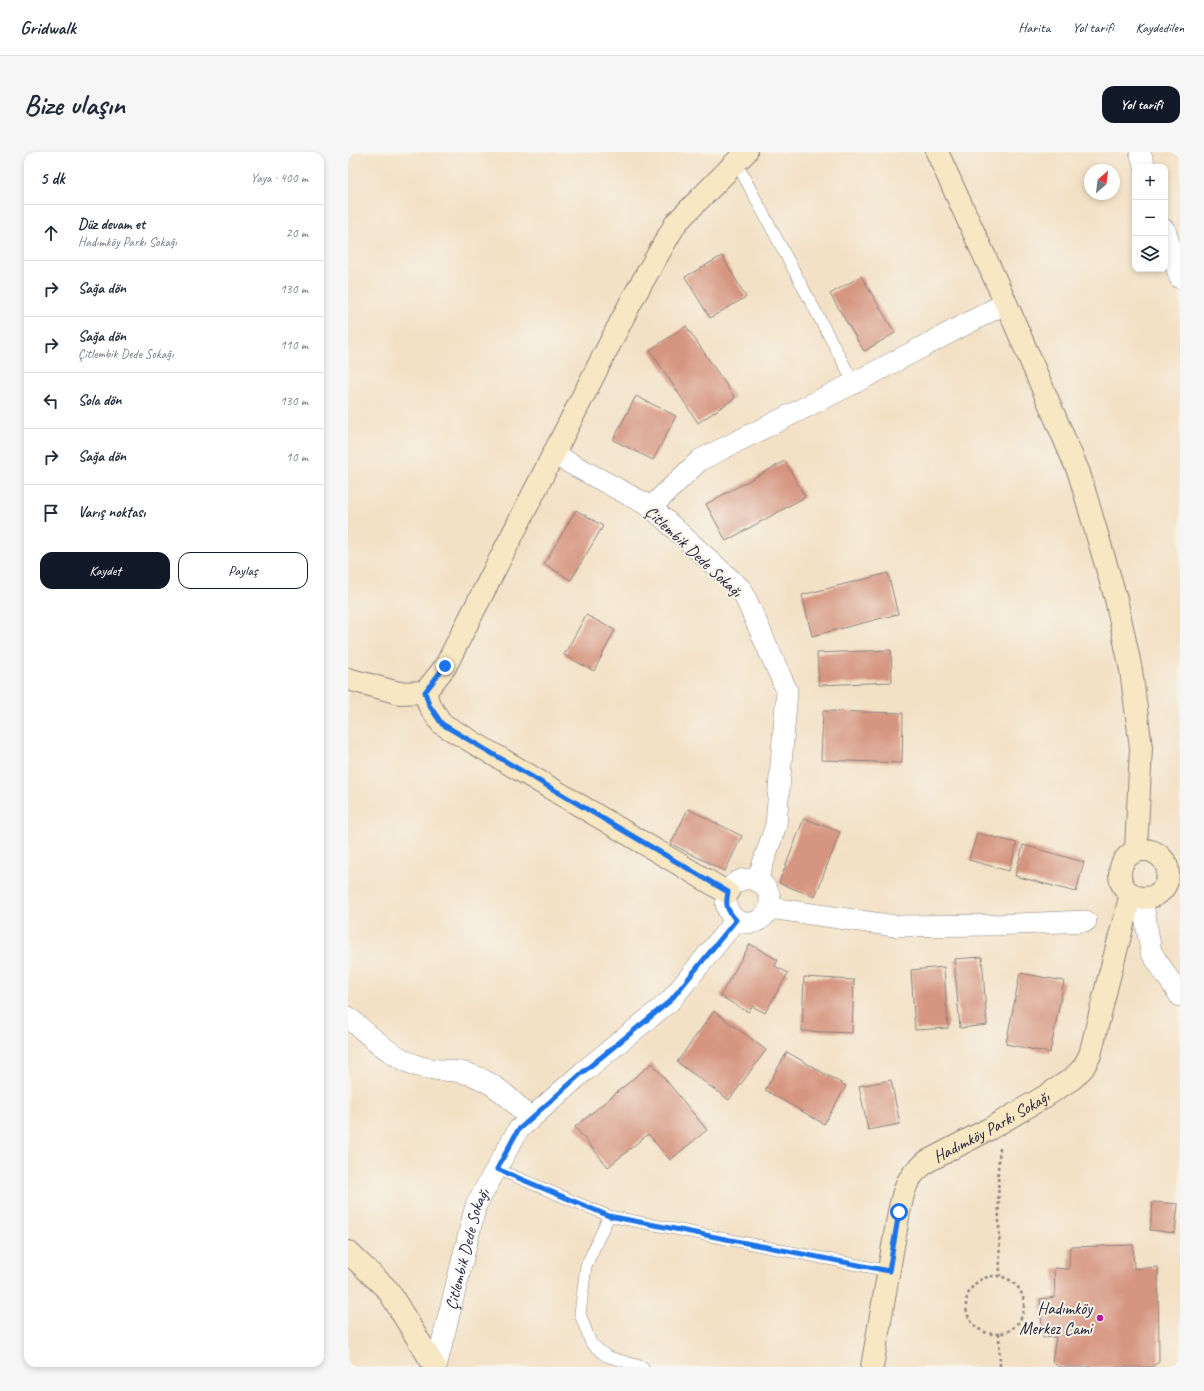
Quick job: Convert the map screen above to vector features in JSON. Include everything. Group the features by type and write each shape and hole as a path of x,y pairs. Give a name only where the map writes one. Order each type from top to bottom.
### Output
{"main road":[{"path":"937,152 1006,303 1079,473 1116,599 1131,670 1141,748 1136,850"},
{"path":"425,692 445,666 633,298 676,222 741,157"},
{"path":"348,679 399,693 425,692"},
{"path":"425,692 429,705 442,724 728,892"},
{"path":"1144,849 1151,850 1158,854 1167,865 1168,872 1173,881 1154,896 1136,896 1125,889 1119,875 1120,867 1129,854 1136,850 1144,849"},
{"path":"1158,854 1180,850"},
{"name":"Hadımköy Parkı Sokağı","path":"872,1367 903,1195 907,1183 914,1173 926,1162 991,1128 1072,1079 1083,1068 1090,1055 1107,985 1136,896"},
{"path":"348,1252 388,1290 436,1367"}],"street":[{"path":"1140,152 1144,164"},
{"path":"1167,236 1180,278"},
{"path":"651,507 700,460 854,383 1006,303"},
{"name":"Çitlembik Dede Sokağı","path":"553,454 651,507 742,590 787,691 776,825 757,881"},
{"path":"749,879 757,881 766,888 770,897 770,908 765,917 756,922 745,924 736,920 729,912 726,903 728,892 733,885 740,881 749,879"},
{"path":"1136,896 1151,952 1180,996"},
{"path":"770,908 895,926 994,925 1086,921"},
{"name":"Çitlembik Dede Sokağı","path":"436,1367 476,1205 518,1130 583,1072 670,1001 736,920"},
{"path":"348,1017 382,1046 419,1067 462,1072 480,1078 494,1086 512,1100 530,1119"}],"lane":[{"path":"741,157 854,383"},
{"path":"497,1169 609,1216 889,1271"},
{"path":"609,1216 586,1266 580,1314 591,1343 606,1356 643,1367"},
{"path":"602,1367 606,1356"}],"path":[{"path":"991,1128 1000,1146 998,1169 1000,1276"},
{"path":"990,1276 1000,1276 1016,1285 1022,1293 1024,1302 1023,1312 1013,1328 999,1333 986,1332 977,1328 971,1321 967,1312 966,1302 968,1293 977,1282 990,1276"},
{"path":"999,1333 1000,1367"}],"building":[{"path":"722,256 746,297 710,318 685,277"},
{"path":"861,276 895,333 864,351 830,294"},
{"path":"686,326 735,398 698,423 650,350"},
{"path":"636,396 676,416 653,460 613,440"},
{"path":"785,461 805,497 726,541 706,504"},
{"path":"576,510 603,526 571,580 544,564"},
{"path":"888,573 898,614 812,636 802,595"},
{"path":"586,615 615,630 594,671 564,655"},
{"path":"891,650 892,682 819,685 817,653"},
{"path":"823,711 903,713 902,763 821,760"},
{"path":"688,809 742,836 725,871 671,844"},
{"path":"804,818 840,832 815,897 779,883"},
{"path":"977,833 1017,843 1009,871 969,860"},
{"path":"1023,845 1084,862 1076,892 1015,876"},
{"path":"750,944 778,960 775,966 788,973 765,1013 752,1006 748,1012 720,996"},
{"path":"982,957 987,1025 960,1028 954,959"},
{"path":"944,967 948,1028 915,1030 911,970"},
{"path":"1020,973 1064,981 1050,1053 1006,1044"},
{"path":"804,977 854,980 852,1033 802,1031"},
{"path":"714,1011 766,1050 729,1100 677,1062"},
{"path":"787,1052 846,1086 824,1124 765,1090"},
{"path":"652,1063 707,1130 670,1160 648,1134 608,1167 575,1127"},
{"path":"891,1080 900,1124 868,1130 859,1086"},
{"path":"1153,1202 1178,1204 1175,1233 1150,1230"},
{"name":"Hadımköy Merkez Cami","path":"1133,1245 1134,1269 1158,1267 1159,1362 1152,1367 1059,1367 1052,1362 1056,1337 1043,1338 1040,1299 1055,1297 1054,1268 1069,1269 1070,1247"}],"place":[{"name":"Hadımköy Merkez Cami","path":"1100,1318"}],"route":[{"path":"445,666 425,692 429,705 442,724 728,892 726,903 729,912 736,920 670,1001 583,1072 518,1130 497,1169 609,1216 889,1271 899,1212"}]}
